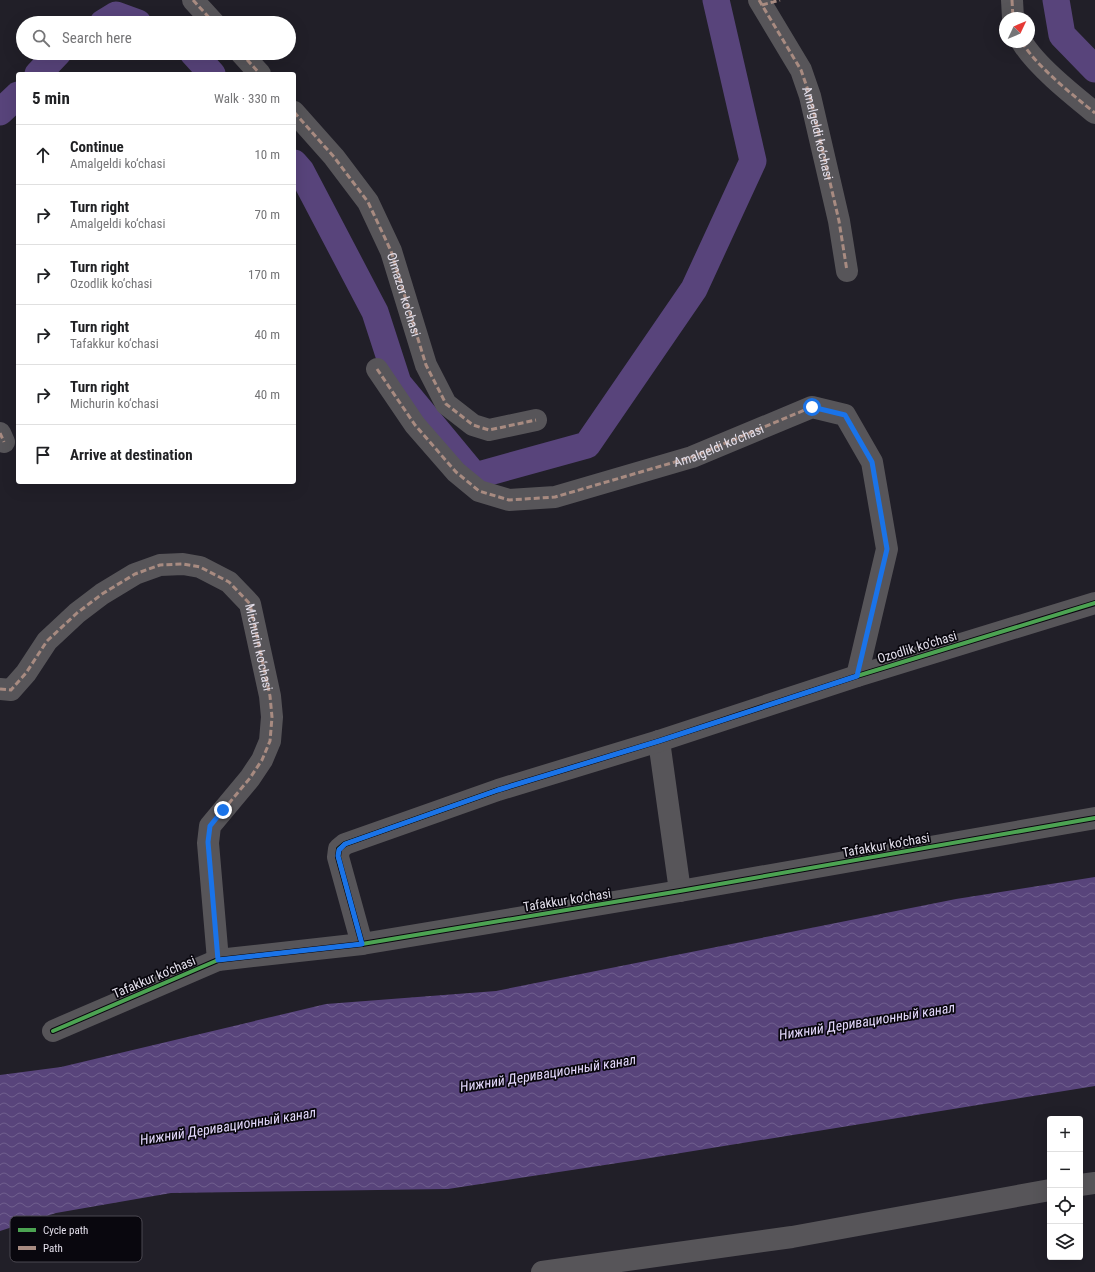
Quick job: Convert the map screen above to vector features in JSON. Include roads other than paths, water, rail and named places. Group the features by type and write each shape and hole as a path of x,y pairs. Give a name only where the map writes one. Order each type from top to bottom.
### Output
{"street":[{"path":"193,0 208,16"},
{"path":"1012,0 1013,12"},
{"name":"Amalgeldi ko‘chasi","path":"767,2 801,70 810,96 839,221 847,271"},
{"path":"1026,48 1045,69 1095,113"},
{"path":"247,60 258,72"},
{"name":"Olmazor ko'chasi","path":"296,114 334,157 368,202 391,251 426,365 446,404 473,424 489,430 536,420"},
{"name":"Amalgeldi ko‘chasi","path":"377,369 415,425 456,472 479,491 509,500 555,497 692,457 812,407 845,415 872,462 887,549 857,676"},
{"name":"Michurin ko‘chasi","path":"0,689 11,690 26,673 47,641 77,613 102,594 135,574 160,565 183,564 200,567 228,582 250,604 270,696 272,717 270,742 262,760 250,778 210,826 208,842 218,960"},
{"name":"Ozodlik ko‘chasi","path":"362,944 338,856 339,850 345,844 498,790 659,741 857,676 1095,603"},
{"path":"659,741 680,891"},
{"name":"Tafakkur ko‘chasi","path":"53,1031 218,960 362,944 680,891 1095,818"},
{"path":"1083,1185 1095,1183"},
{"path":"542,1272 792,1237 1047,1191"}],"water":[{"name":"Нижний Деривационный канал","path":"1095,877 1095,1086 448,1189 171,1193 56,1213 47,1216 10,1216 10,1228 0,1231 0,1075 61,1067 326,1004 496,991 956,899"}],"waterway":[{"path":"296,165 301,171 375,312 398,383 475,476 587,445 694,289 753,161 716,0"},
{"path":"1056,0 1062,35 1095,69"},
{"path":"114,16 119,16"},
{"path":"40,72 51,60"},
{"path":"199,60 210,72"},
{"path":"0,112 16,97"}]}
